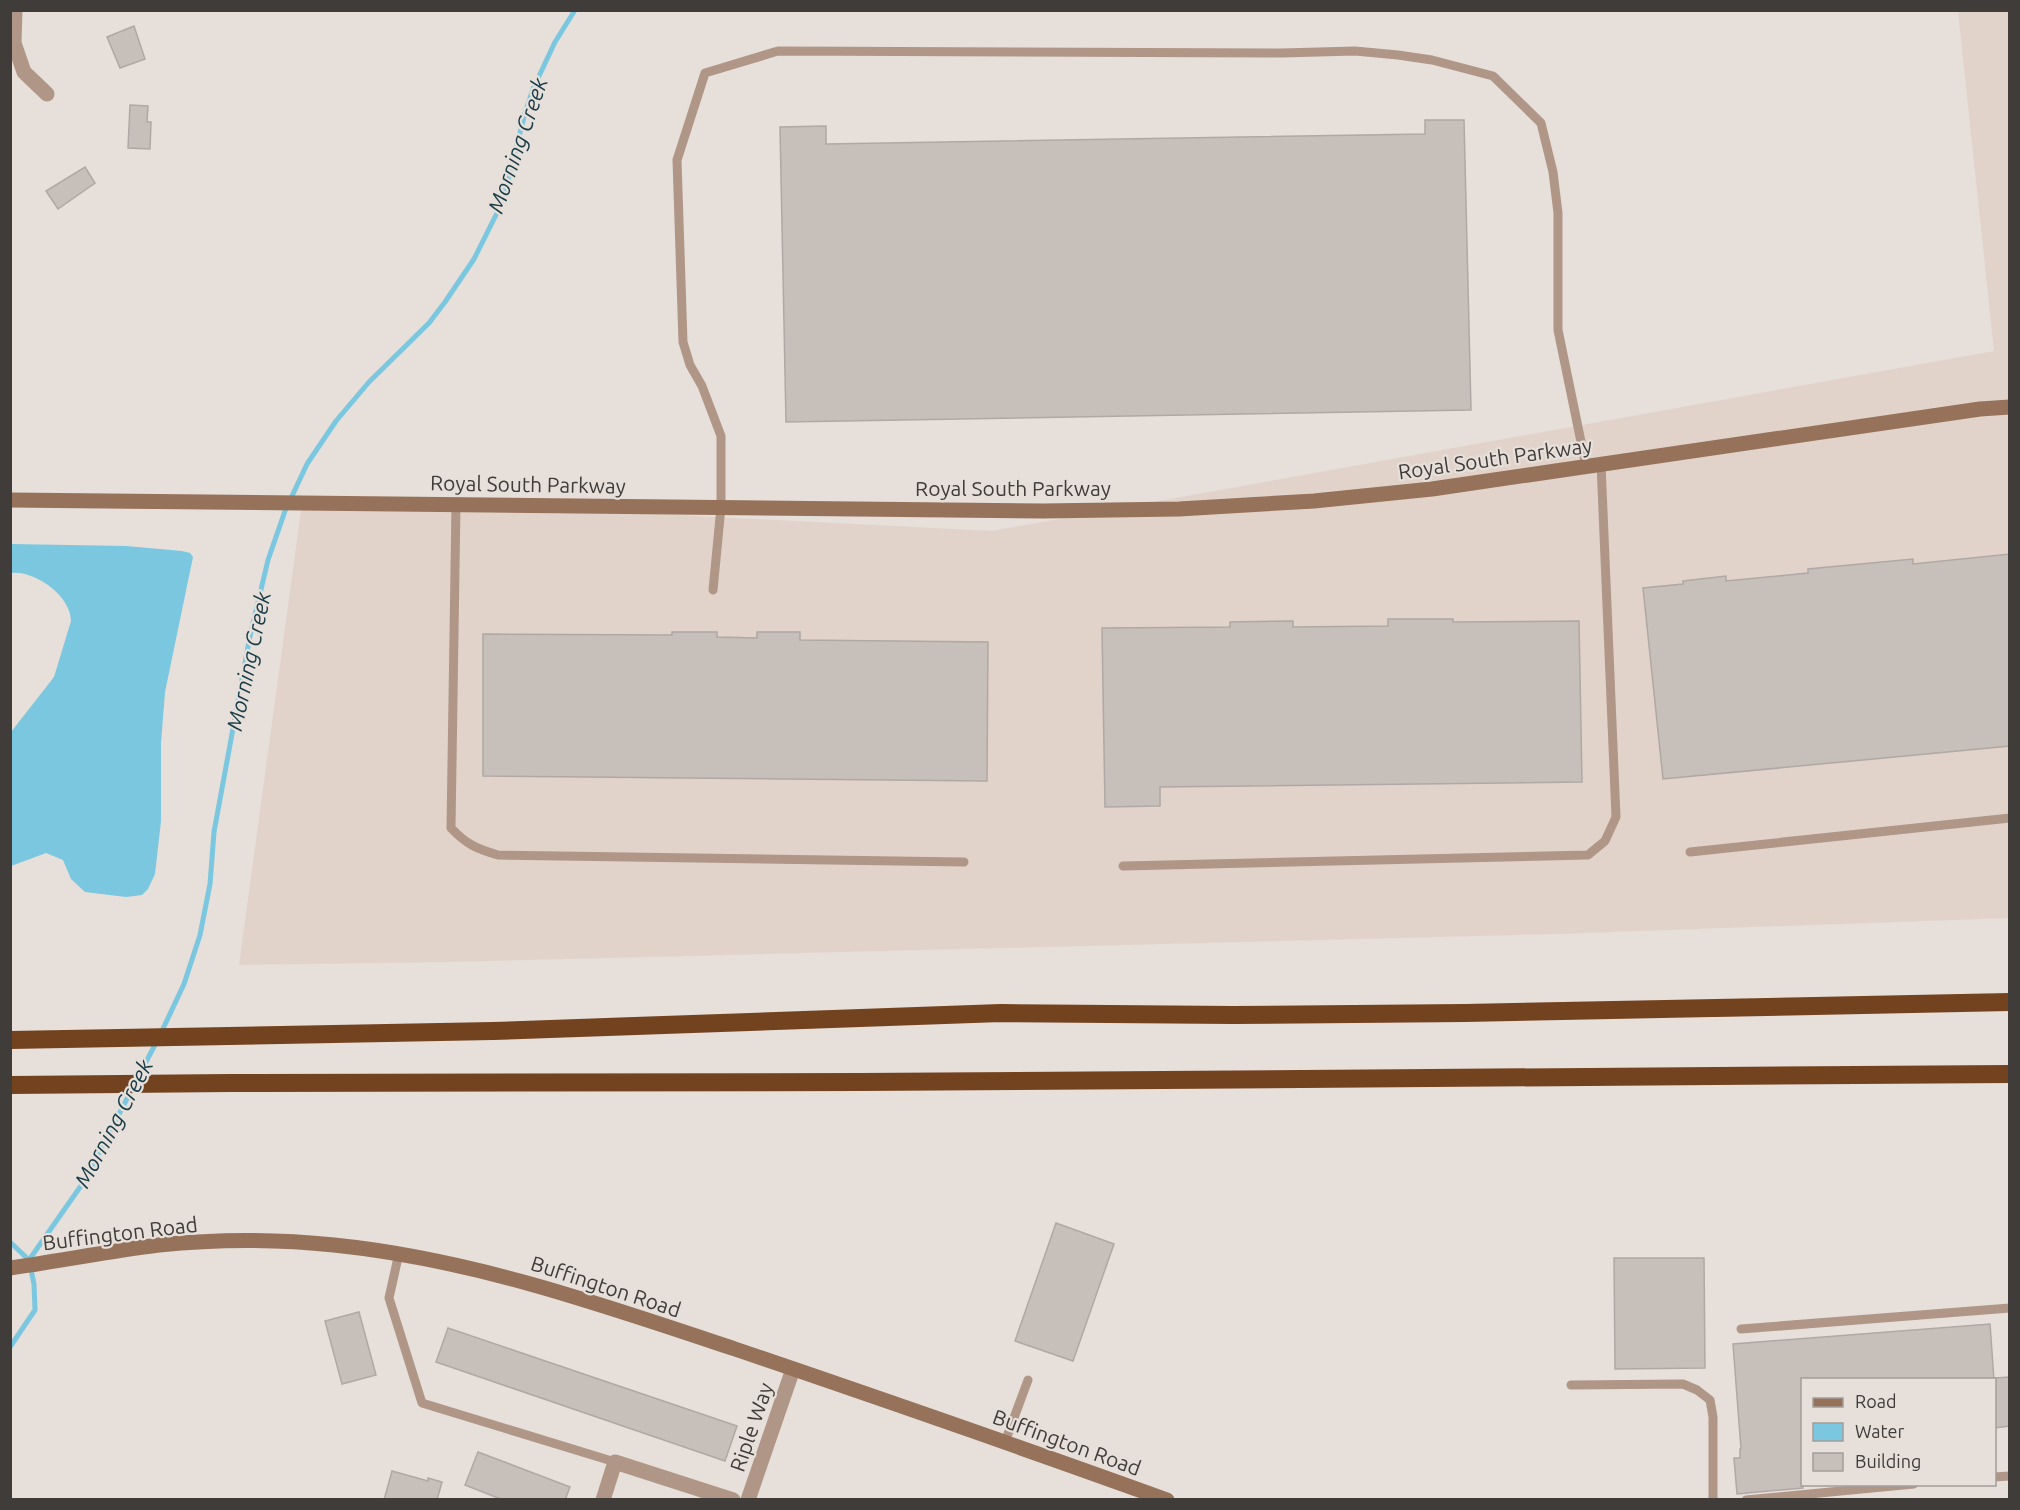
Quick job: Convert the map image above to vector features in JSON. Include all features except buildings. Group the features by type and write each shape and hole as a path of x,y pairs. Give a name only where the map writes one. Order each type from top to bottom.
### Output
{"highway":[{"path":"10,1040 493,1031 1001,1013 1233,1015 1465,1013 2010,1002"},
{"path":"10,1085 2010,1074"}],"street":[{"path":"15,10 14,43 24,72 47,94"},
{"name":"Royal South Parkway","path":"10,500 1043,511 1179,508 1314,501 1432,489 2010,406"},
{"name":"Buffington Road","path":"10,1268 160,1245 249,1241 332,1244 399,1253 498,1274 616,1309 1167,1500"},
{"name":"Riple Way","path":"748,1500 793,1369"},
{"path":"603,1500 615,1462 733,1500"}],"lane":[{"path":"713,590 721,507 721,436 702,386 690,365 683,342 677,160 705,73 778,51 1355,51 1432,60 1493,76 1541,123 1553,172 1558,213 1558,330 1593,465 1616,817 1605,841 1588,855 1123,866"},
{"path":"456,504 451,828 462,839 477,849 498,855 964,862"},
{"path":"1690,852 2010,818"},
{"path":"399,1253 389,1298 422,1403 615,1462"},
{"path":"1741,1329 2010,1308"},
{"path":"1005,1442 1028,1380"},
{"path":"1571,1385 1683,1384 1697,1390 1710,1400 1713,1417 1713,1500"},
{"path":"1746,1500 1903,1486"}],"shaded area":[{"path":"1958,11 2009,11 2009,918 1557,934 446,962 239,965 303,496 992,531 1994,351"}],"water":[{"path":"11,544 126,546 182,551 190,553 193,557 165,692 161,743 161,821 155,874 148,889 142,895 126,897 85,892 71,879 63,860 46,853 11,866 11,732 54,677 71,621 65,603 50,586 30,576 11,573"}],"waterway":[{"name":"Morning Creek","path":"161,1033 184,984 200,935 210,884 214,832 250,636 268,560 285,511 307,464 336,421 369,382 429,323 474,259 506,189 533,89 555,42 575,10"},
{"name":"Morning Creek","path":"136,1081 157,1041"},
{"name":"Morning Creek","path":"10,1347 35,1310 34,1284 29,1260 85,1180 132,1089"},
{"path":"10,1242 29,1260"}]}
